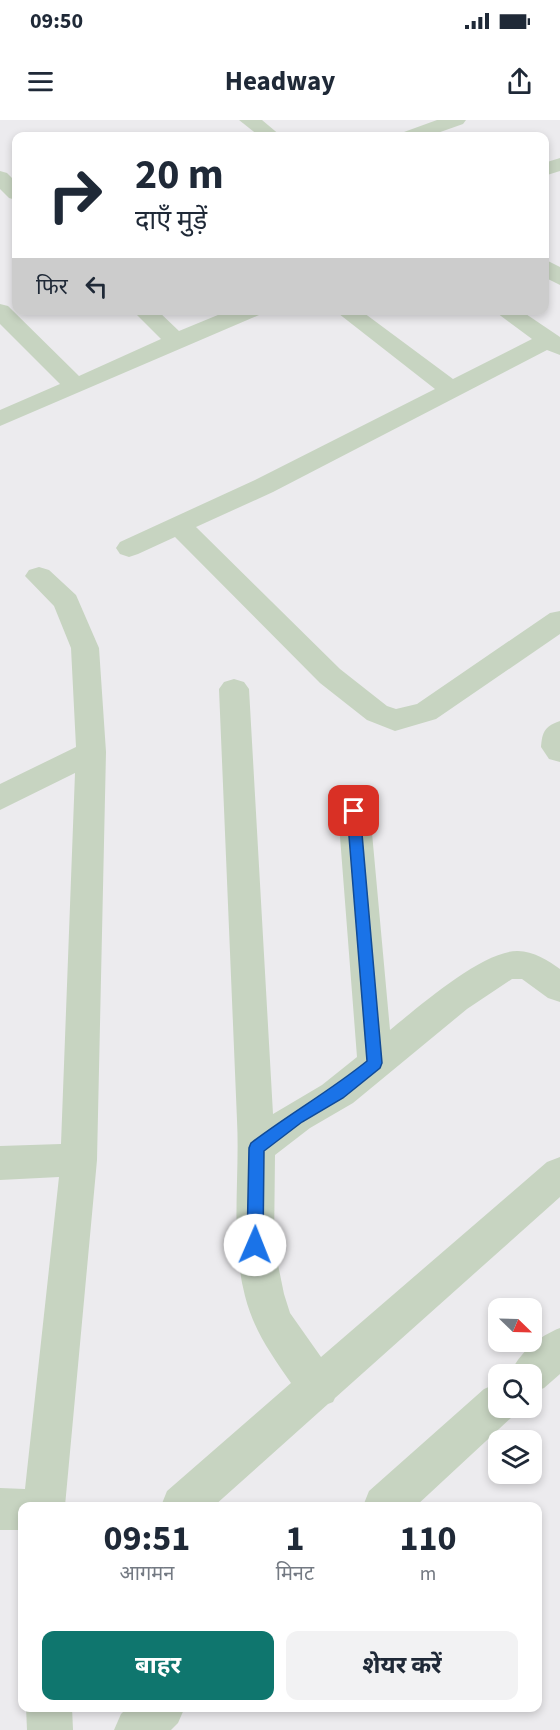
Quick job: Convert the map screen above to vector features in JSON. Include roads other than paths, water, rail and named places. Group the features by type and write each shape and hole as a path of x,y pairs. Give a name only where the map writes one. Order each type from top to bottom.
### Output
{"street":[{"path":"249,120 266,132"},
{"path":"422,132 456,120"},
{"path":"0,177 12,190"},
{"path":"0,311 76,386"},
{"path":"148,315 176,341"},
{"path":"0,419 239,315"},
{"path":"352,315 452,390"},
{"path":"511,315 554,344"},
{"path":"129,548 264,486 452,390 554,344"},
{"path":"178,525 330,676 377,713 395,720 426,712 560,620"},
{"path":"39,576 66,602 85,648 91,752 79,1160 44,1502"},
{"path":"234,689 257,1148 255,1245 264,1294 273,1323 319,1388"},
{"path":"560,732 557,734 556,747 560,751"},
{"path":"0,798 91,752"},
{"path":"354,811 375,1063"},
{"path":"257,1148 297,1118 338,1094 484,977 501,967 517,964 531,968 560,988"},
{"path":"0,1162 79,1160"},
{"path":"187,1502 560,1174"},
{"path":"541,1364 560,1347"},
{"path":"388,1502 488,1412"},
{"path":"0,1509 18,1509"},
{"path":"49,1712 50,1730"},
{"path":"137,1730 157,1712"}]}
